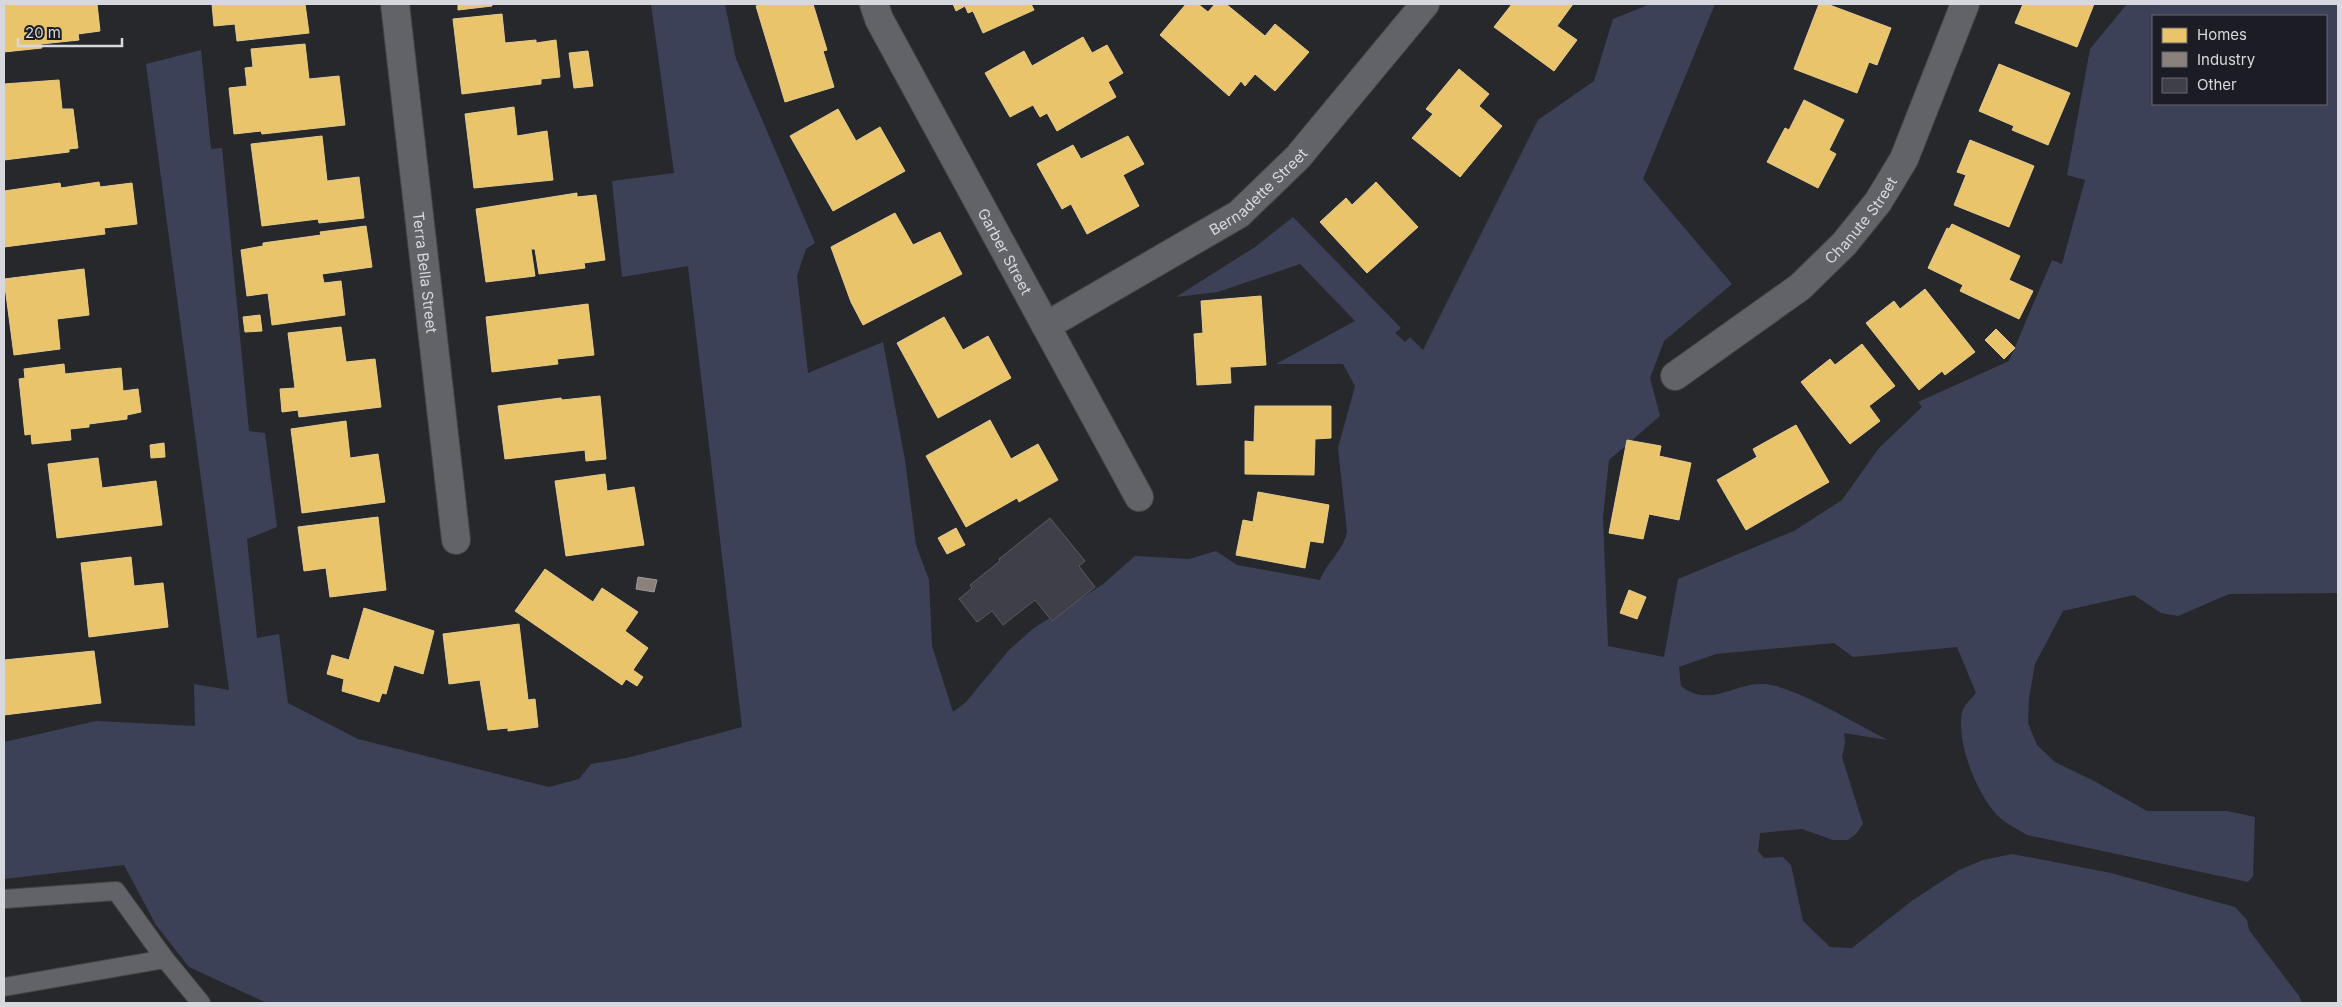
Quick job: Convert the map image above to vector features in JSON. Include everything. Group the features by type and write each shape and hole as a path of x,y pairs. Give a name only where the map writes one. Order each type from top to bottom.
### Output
{"street":[{"name":"Terra Bella Street","path":"395,4 456,540"},
{"name":"Garber Street","path":"874,4 879,19 1139,497"},
{"name":"Bernadette Street","path":"1046,326 1240,214 1298,157 1425,4"},
{"name":"Chanute Street","path":"1675,376 1800,287 1844,244 1878,202 1904,159 1965,4"}],"lane":[{"path":"4,899 116,891 164,960 201,1003"},
{"path":"4,987 164,960"}],"shaded area":[{"path":"651,4 725,4 736,59 815,243 806,249 797,276 808,373 883,342 905,460 916,545 929,580 932,646 953,712 966,702 1009,650 1034,628 1102,585 1135,556 1189,559 1216,551 1237,565 1320,580 1342,545 1347,532 1338,448 1355,386 1343,364 1276,364 1355,321 1300,264 1218,292 1176,297 1255,247 1293,217 1401,328 1395,333 1405,342 1410,337 1423,350 1538,120 1594,81 1613,19 1650,4 1715,4 1643,179 1732,284 1664,341 1650,378 1660,416 1609,460 1603,517 1608,646 1664,657 1678,579 1794,531 1842,500 1879,448 1922,407 1918,402 2009,361 2052,260 2062,264 2085,180 2067,175 2090,49 2127,4 2338,4 2338,593 2229,594 2178,616 2161,613 2134,595 2063,611 2035,664 2029,698 2028,723 2037,745 2055,762 2094,781 2147,811 2227,811 2255,817 2253,876 2248,882 2027,835 2001,819 1990,807 1983,795 1965,753 1962,738 1962,712 1966,704 1976,693 1957,647 1853,657 1834,643 1716,654 1679,667 1681,686 1692,692 1712,695 1754,684 1778,687 1810,699 1888,740 1844,733 1845,743 1842,757 1863,824 1856,834 1848,840 1833,840 1802,829 1760,833 1758,851 1764,858 1783,857 1791,865 1803,921 1830,947 1852,948 1913,900 1959,870 1983,860 2012,854 2111,873 2235,907 2247,920 2249,930 2299,996 2302,1003 267,1003 189,967 156,925 124,865 4,879 4,742 96,721 195,726 194,684 229,690 146,64 201,50 211,149 222,148 249,431 265,433 277,527 247,539 257,638 279,634 288,703 358,739 549,787 579,779 591,764 627,758 742,727 688,266 622,277 612,181 674,173"}],"building: Homes":[{"path":"4,4 97,4 100,31 78,34 79,40 41,44 42,48 4,52"},
{"path":"212,4 305,4 309,33 237,41 235,24 214,26"},
{"path":"458,4 492,4 492,6 458,10"},
{"path":"765,4 813,4 827,50 823,51 834,87 785,102 756,6"},
{"path":"953,4 1031,4 1034,10 983,33 973,11 968,13 965,6 956,11"},
{"path":"1186,4 1198,4 1208,12 1215,4 1226,4 1265,36 1275,24 1309,52 1275,91 1255,74 1245,86 1241,81 1229,96 1160,35"},
{"path":"1512,4 1573,4 1557,26 1577,40 1554,71 1494,27"},
{"path":"1819,4 1827,4 1891,28 1877,65 1869,62 1857,93 1794,69"},
{"path":"2023,4 2094,4 2077,47 2015,23"},
{"path":"502,14 505,43 536,40 536,43 556,40 560,77 541,79 541,84 462,94 453,19"},
{"path":"1083,37 1092,53 1107,45 1123,73 1108,82 1116,97 1057,131 1047,113 1040,117 1033,105 1010,117 985,73 1024,51 1032,66"},
{"path":"305,44 309,79 339,76 345,125 262,134 261,131 234,134 229,88 247,86 245,68 253,67 251,49"},
{"path":"588,51 593,86 574,88 569,53"},
{"path":"1999,64 2070,93 2048,145 2012,130 2014,126 1979,111"},
{"path":"1459,69 1489,94 1479,106 1502,126 1460,177 1412,138 1433,114 1426,109"},
{"path":"59,80 62,109 73,109 78,148 69,149 69,152 4,160 4,84"},
{"path":"1804,100 1844,120 1829,150 1836,154 1818,188 1767,162 1785,128 1789,130"},
{"path":"514,107 517,136 547,131 553,180 474,188 465,114"},
{"path":"838,109 856,141 880,127 905,171 833,211 790,136"},
{"path":"322,136 327,181 359,177 364,218 319,223 318,219 262,226 251,144"},
{"path":"1128,136 1144,164 1123,175 1139,206 1087,234 1071,204 1062,209 1037,164 1073,145 1081,159"},
{"path":"1970,140 2034,166 2009,227 1954,205 1966,175 1957,172"},
{"path":"99,182 100,187 132,183 137,224 104,228 105,234 4,247 4,191 60,183 61,188"},
{"path":"1376,182 1418,227 1367,273 1320,222 1346,198 1352,205"},
{"path":"577,193 577,197 596,195 605,260 584,263 585,268 539,274 535,249 531,249 535,276 486,282 476,209"},
{"path":"895,213 913,245 940,232 962,274 863,325 851,302 831,247"},
{"path":"1952,224 2020,256 2009,280 2033,291 2019,319 1960,291 1963,285 1928,268 1947,228 1949,229"},
{"path":"366,226 372,267 322,274 324,283 341,281 345,315 272,325 268,293 247,296 241,250 263,246 263,243 321,235 320,232"},
{"path":"84,269 89,315 57,319 60,349 14,355 4,279"},
{"path":"1925,289 1975,352 1945,375 1942,371 1919,390 1866,323 1894,301 1900,309"},
{"path":"1261,296 1266,365 1230,367 1231,383 1197,385 1194,334 1203,333 1201,301"},
{"path":"588,304 594,355 557,359 558,364 492,372 486,317"},
{"path":"260,315 262,331 245,332 243,317"},
{"path":"944,317 963,350 988,336 1011,378 938,418 897,343"},
{"path":"341,327 346,362 375,359 381,407 299,417 298,410 282,412 280,389 295,388 288,333"},
{"path":"1996,329 2015,348 2004,359 1985,340"},
{"path":"1862,344 1895,386 1869,406 1880,421 1850,444 1801,382 1830,359 1835,365"},
{"path":"64,364 65,374 121,368 123,391 138,389 141,412 127,415 127,419 89,424 89,427 70,429 71,440 32,444 31,434 25,435 19,379 25,378 24,369"},
{"path":"600,396 606,459 586,461 585,450 505,459 498,406 561,398 562,400"},
{"path":"1255,406 1331,406 1331,438 1315,439 1314,475 1245,474 1245,441 1254,442"},
{"path":"990,420 1011,459 1038,444 1058,480 1019,502 1017,498 966,527 926,456"},
{"path":"346,421 350,458 378,454 385,502 302,513 291,429"},
{"path":"1796,425 1829,482 1746,530 1717,480 1757,457 1753,449"},
{"path":"1627,440 1661,446 1659,456 1691,463 1679,520 1649,514 1643,539 1609,533"},
{"path":"164,443 165,457 151,458 150,445"},
{"path":"98,458 102,488 156,481 162,525 57,538 48,464"},
{"path":"605,474 607,491 634,487 644,545 566,556 555,481"},
{"path":"1258,492 1329,505 1323,543 1310,541 1305,568 1236,555 1243,520 1253,522"},
{"path":"378,517 386,590 330,597 326,568 304,571 298,527"},
{"path":"956,528 965,545 947,554 938,538"},
{"path":"131,557 134,586 163,583 168,627 89,637 81,563"},
{"path":"545,569 593,602 602,588 638,612 625,631 648,648 633,670 643,677 637,686 626,679 622,685 515,611"},
{"path":"1629,590 1646,597 1637,619 1620,613"},
{"path":"364,608 434,631 423,674 394,665 386,694 382,693 379,702 342,691 344,679 327,674 332,655 349,660"},
{"path":"519,624 528,700 535,699 538,727 508,731 508,728 488,730 480,680 449,684 443,634"},
{"path":"94,651 101,703 4,715 4,660"}],"building: Industry":[{"path":"638,577 657,580 654,592 636,589"}],"building: Other":[{"path":"1050,518 1085,561 1079,566 1095,587 1052,621 1035,600 1003,625 992,611 977,622 959,599 972,588 970,585 1000,561 999,559"}]}
